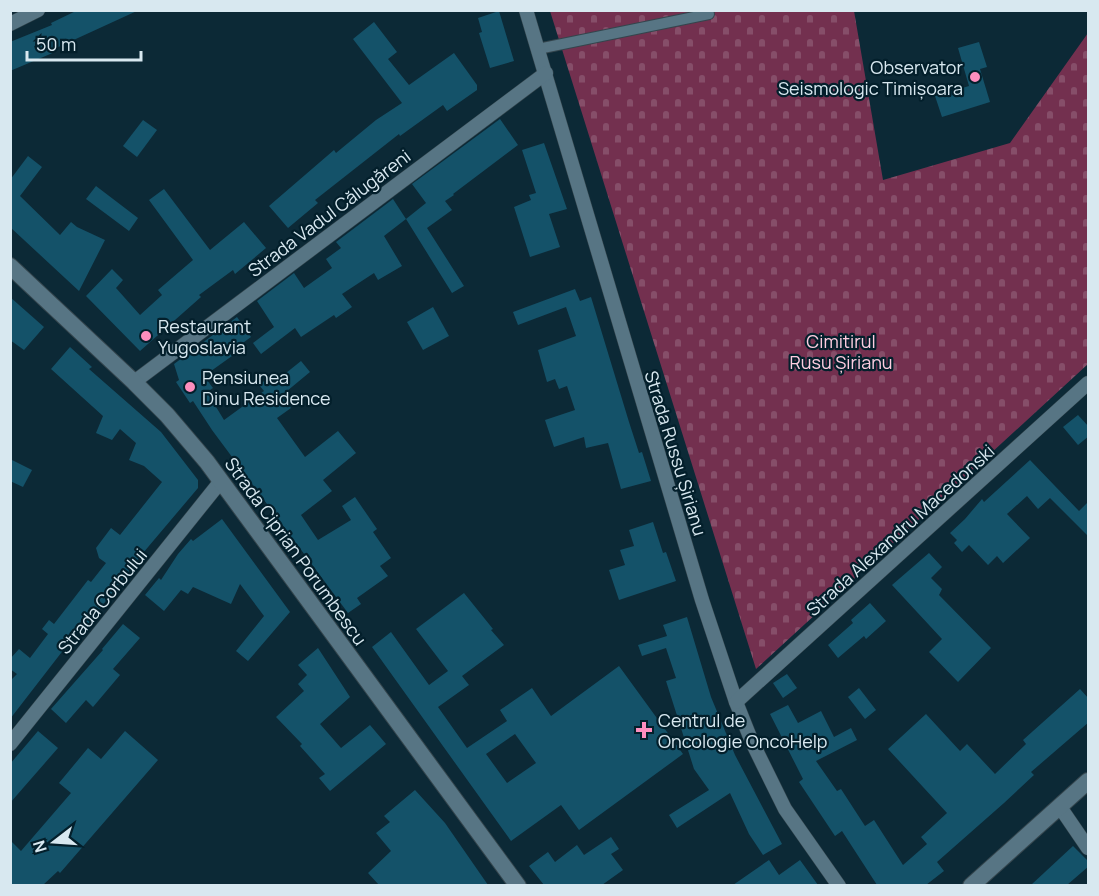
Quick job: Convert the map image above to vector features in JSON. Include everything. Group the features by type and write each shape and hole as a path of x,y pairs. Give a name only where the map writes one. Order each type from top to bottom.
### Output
{"street":[{"path":"10,24 38,10"},
{"name":"Strada Russu Șirianu","path":"526,10 632,371 707,618 736,702 752,742 785,809 839,885"},
{"path":"538,49 709,14"},
{"name":"Strada Vadul Călugăreni","path":"134,382 546,73"},
{"name":"Strada Ciprian Porumbescu","path":"10,266 167,415 221,481 518,885"},
{"name":"Strada Alexandru Macedonski","path":"736,702 1089,383"},
{"name":"Strada Corbului","path":"10,744 221,481"},
{"path":"971,885 1089,781"},
{"path":"1060,807 1089,848"}],"green space":[{"name":"Cimitirul Rusu Șirianu","path":"550,11 854,11 883,180 1010,143 1088,33 1088,364 756,669"}],"building":[{"path":"78,10 139,10 54,49 55,52 10,71 10,42 52,25 51,23"},
{"path":"499,11 514,61 490,68 479,33 482,32 478,18"},
{"path":"374,22 397,52 388,59 409,85 454,53 477,85 477,90 447,111 443,105 400,136 399,134 315,200 318,203 288,228 269,206 334,150 336,153 376,120 402,103 353,39"},
{"name":"Observator Seismologic Timișoara","path":"979,42 987,67 980,69 990,102 942,117 935,96 969,86 958,48"},
{"path":"500,119 518,145 445,201 452,210 427,228 464,286 452,293 406,219 426,203 412,184"},
{"path":"143,120 157,130 137,157 123,146"},
{"path":"544,143 567,209 549,214 560,247 530,257 514,207 531,200 529,195 536,193 522,150"},
{"path":"28,156 42,167 20,196 60,235 71,222 105,240 79,291 10,227 10,180"},
{"path":"96,186 138,218 129,231 86,199"},
{"path":"164,189 210,250 244,222 266,248 235,274 233,270 199,295 201,297 140,351 86,296 112,269 123,280 116,288 140,315 162,295 158,290 193,260 149,200"},
{"path":"393,199 406,219 384,236 402,266 378,280 374,273 342,294 352,307 336,318 334,315 301,337 295,328 261,354 253,343 274,327 257,301 294,273 304,288 332,268 326,259 341,248 336,242"},
{"path":"575,289 580,301 591,297 639,453 642,452 651,481 621,489 608,443 586,448 584,437 554,447 545,420 575,410 567,386 559,389 555,379 547,382 538,350 576,336 566,307 518,325 513,312"},
{"path":"10,297 44,327 24,350 10,340"},
{"path":"433,307 449,336 423,350 407,322"},
{"path":"237,317 251,337 229,353 232,356 204,376 213,388 207,392 224,420 264,391 259,385 276,372 281,377 301,361 310,372 281,396 291,408 277,418 305,457 338,431 356,453 323,480 332,491 301,515 318,540 351,520 342,506 355,497 377,529 373,532 391,558 380,566 388,576 357,598 361,604 348,613 193,401 190,403 176,382 179,380 174,364"},
{"path":"70,347 92,367 89,369 161,432 198,480 198,488 143,553 88,624 85,622 10,719 10,681 17,674 10,669 10,659 19,649 30,658 48,634 42,629 49,620 54,624 88,580 91,582 106,563 99,558 96,548 111,528 120,535 162,482 144,466 129,460 136,443 120,429 112,440 96,433 103,416 51,369"},
{"path":"1078,415 1089,427 1089,436 1078,445 1063,427"},
{"path":"10,459 32,470 23,487 10,481"},
{"path":"1030,460 1079,511 1089,501 1089,537 1050,498 1038,509 1027,496 1007,514 1030,538 1003,563 997,556 988,565 969,545 962,552 954,543 957,540 950,533 982,499 984,502"},
{"path":"222,519 290,612 248,661 236,651 264,616 240,584 231,604 193,587 188,594 181,590 164,611 145,595 159,578 161,580 191,539 193,541"},
{"path":"653,522 663,553 666,552 676,581 619,600 609,570 625,565 620,550 634,546 629,530"},
{"path":"929,553 942,567 931,578 942,589 939,595 991,648 958,682 929,652 942,639 892,585"},
{"path":"464,593 504,645 462,676 469,685 438,707 467,748 507,721 500,710 532,688 551,716 619,666 683,754 579,830 561,805 511,841 372,647 391,632 429,685 448,671 416,629","holes":["515,734 536,763 507,783 486,754"]},
{"path":"870,603 886,621 866,639 864,636 838,658 828,645 853,623 851,620"},
{"path":"687,617 711,697 735,755 782,844 763,855 749,834 730,793 677,828 669,815 709,790 694,769 666,681 676,678 666,648 642,656 638,645 667,636 663,625"},
{"path":"123,624 140,638 113,669 120,675 93,707 86,700 66,723 51,709"},
{"path":"318,648 350,697 320,724 341,748 370,725 386,744 330,791 319,778 325,774 300,746 302,744 276,717 304,691 298,684 307,675 298,665"},
{"path":"787,674 797,688 783,698 773,683"},
{"path":"859,688 876,710 865,719 848,697"},
{"path":"1080,689 1089,699 1089,722 1031,772 1034,775 937,862 944,871 926,885 877,885 842,831 835,836 799,782 803,779 770,714 788,705 798,723 821,711 834,737 851,728 857,740 816,761 837,791 841,789 865,826 874,820 903,865 927,844 921,837 947,813 888,749 926,714 960,751 967,744 995,774 1026,744 1023,740"},
{"path":"38,731 58,748 10,803 10,764"},
{"path":"125,731 158,760 60,873 58,871 43,885 10,885 10,840 21,851 71,793 59,783 88,748 101,759"},
{"path":"415,790 445,823 488,885 379,885 368,873 391,851 376,833 390,822 384,816"},
{"path":"611,837 619,849 611,854 623,870 602,885 544,885 529,866 548,852 555,862 577,845 584,855"},
{"path":"1073,846 1089,862 1089,866 1067,885 1031,885"},
{"path":"769,860 779,875 800,860 818,885 733,885"}],"place":[{"name":"Observator Seismologic Timișoara","path":"975,77"},
{"name":"Restaurant Yugoslavia","path":"146,336"},
{"name":"Pensiunea Dinu Residence","path":"190,387"},
{"name":"Centrul de Oncologie OncoHelp","path":"644,730"}]}
